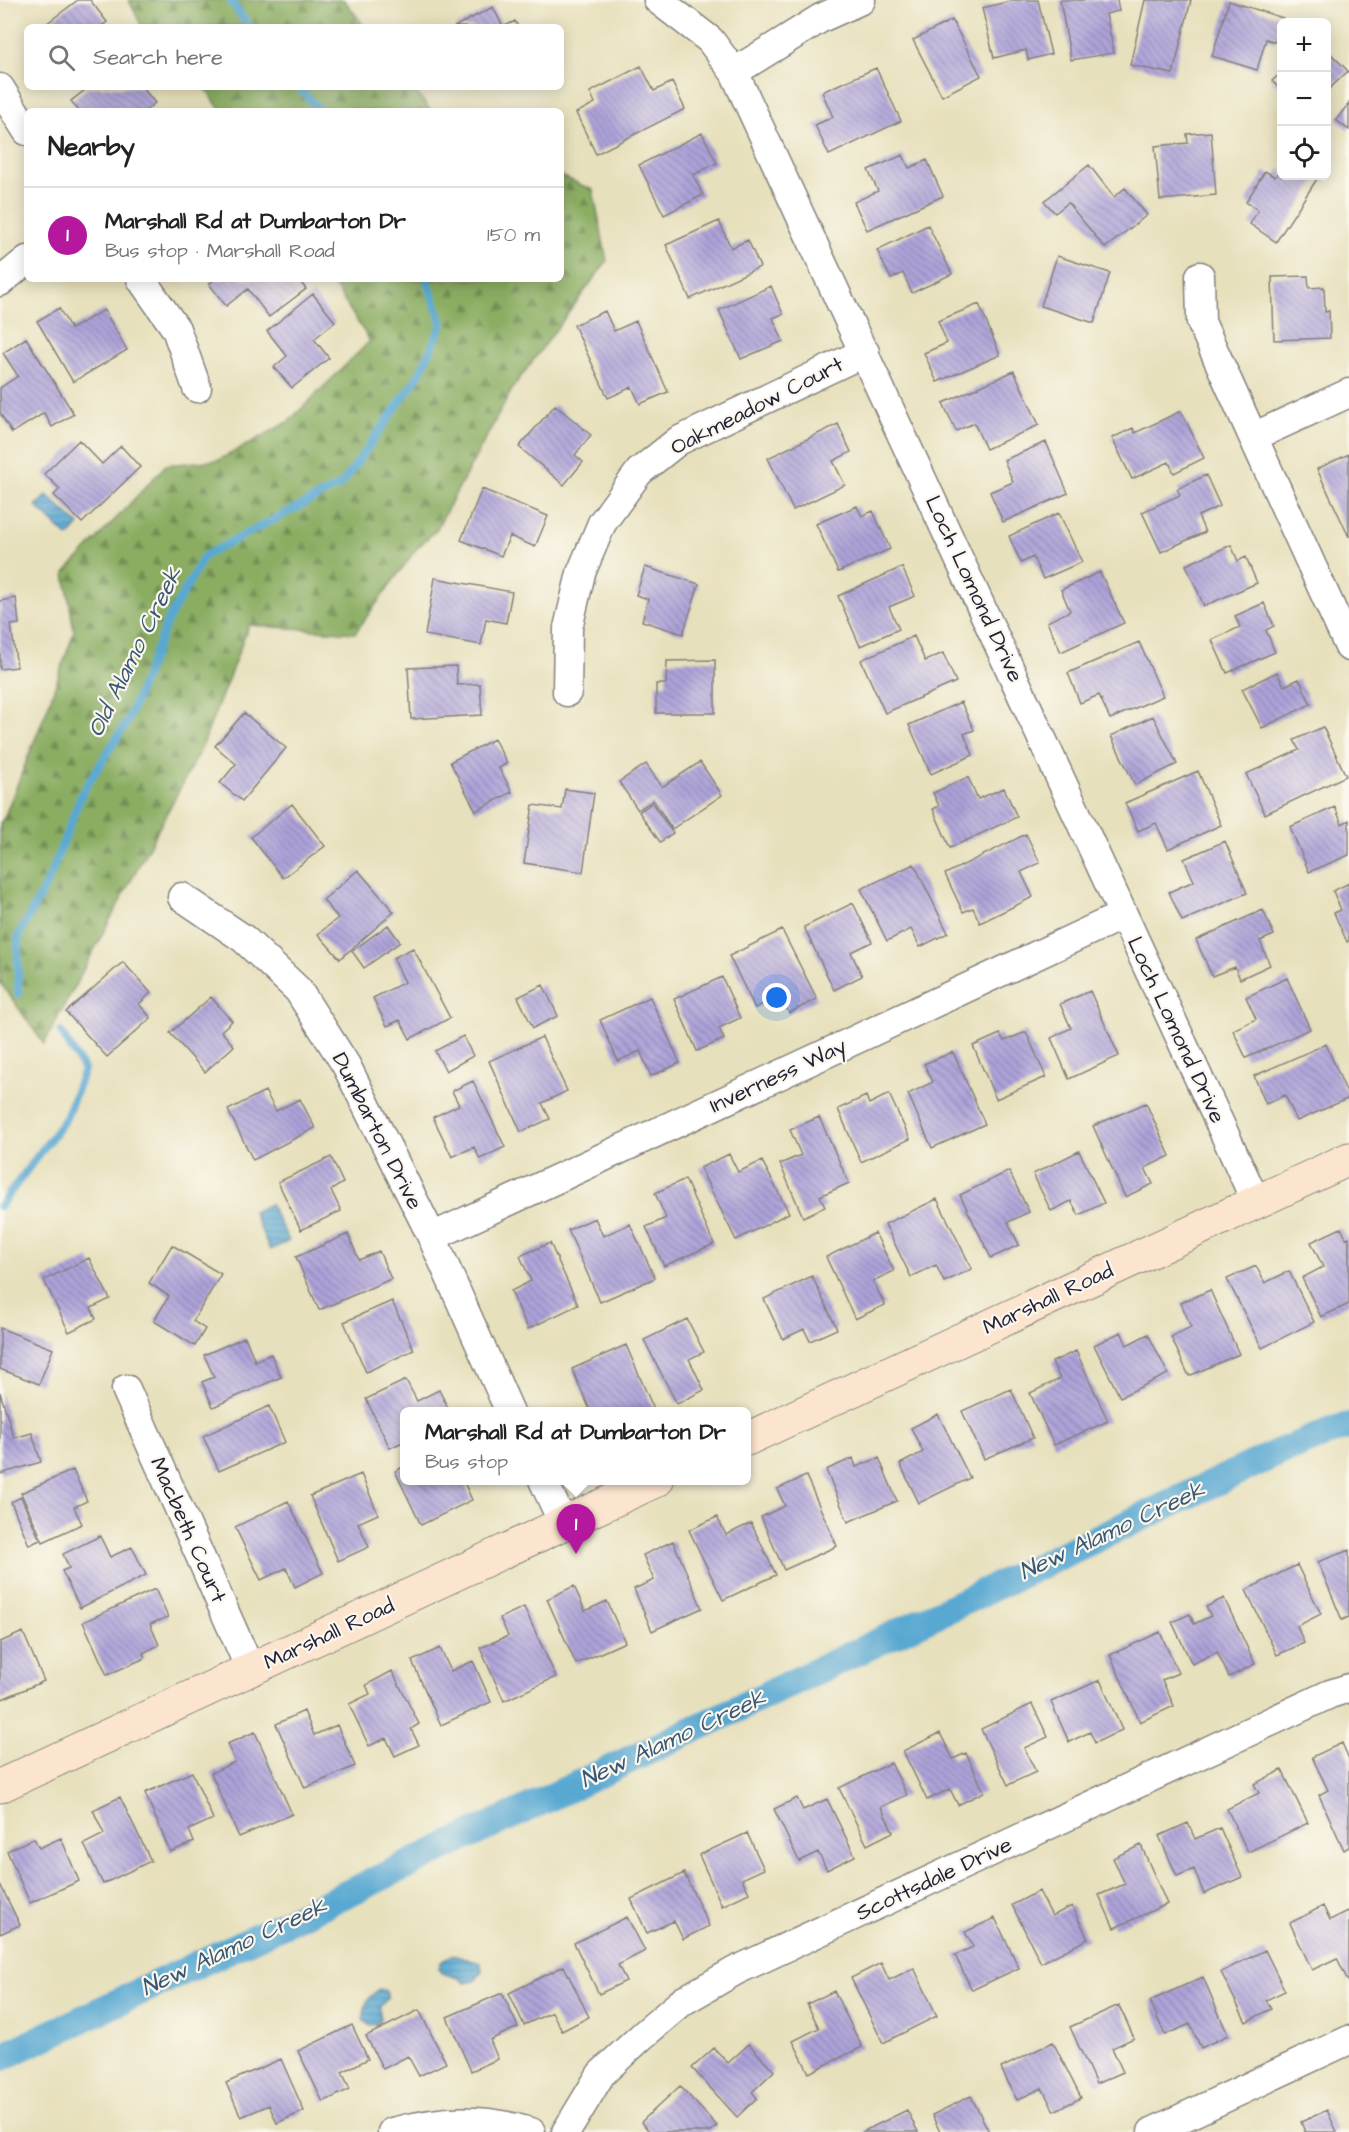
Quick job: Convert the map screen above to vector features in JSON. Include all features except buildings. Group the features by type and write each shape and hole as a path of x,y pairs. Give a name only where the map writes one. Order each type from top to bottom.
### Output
{"street":[{"name":"Loch Lomond Drive","path":"658,0 710,40 734,72 1256,1202"},
{"path":"734,72 821,18 861,0"},
{"path":"0,88 24,127"},
{"path":"0,282 24,262"},
{"path":"1200,276 1201,322 1349,647"},
{"path":"143,282 176,329 197,388"},
{"name":"Oakmeadow Court","path":"567,692 568,628 581,573 602,523 639,472 678,441 865,352"},
{"path":"1253,437 1349,393"},
{"name":"Dumbarton Drive","path":"182,897 244,939 298,990 346,1065 432,1237 508,1407"},
{"name":"Inverness Way","path":"432,1237 1123,915"},
{"name":"Marshall Road","path":"751,1437 1349,1159"},
{"name":"Macbeth Court","path":"126,1389 251,1671"},
{"path":"545,1485 563,1523"},
{"name":"Marshall Road","path":"0,1786 646,1485"},
{"name":"Scottsdale Drive","path":"567,2132 601,2074 683,2001 735,1971 1330,1694 1349,1688"},
{"path":"1161,2130 1349,2040"},
{"path":"392,2132 432,2122 476,2120 531,2132"}],"green space":[{"path":"129,0 344,0 363,24 141,24"},
{"path":"206,90 414,90 429,108 219,108"},
{"path":"564,177 593,190 607,261 514,386 436,530 417,548 355,633 249,625 202,747 44,1044 0,982 0,823 47,709 74,632 65,573 166,465 219,460 288,422 370,341 332,282 564,282"}],"water":[{"path":"47,495 79,525 68,537 36,506"},
{"path":"270,1204 289,1241 270,1250 253,1212"},
{"path":"452,1955 481,1963 482,1971 475,1981 465,1983 459,1978 441,1973 439,1968 441,1962"},
{"path":"379,1989 386,1991 388,1998 380,2006 380,2020 376,2025 370,2026 363,2020 366,2005"}],"waterway":[{"name":"Old Alamo Creek","path":"230,0 247,24"},
{"name":"Old Alamo Creek","path":"301,90 318,108"},
{"name":"Old Alamo Creek","path":"18,994 18,937 49,879 82,793 127,722 167,622 204,556 342,484 419,375 442,324 428,282"},
{"name":"Old Alamo Creek","path":"0,1206 66,1118 84,1070 61,1032"},
{"name":"New Alamo Creek","path":"0,2058 1275,1454 1349,1426"}],"place":[{"name":"Marshall Rd at Dumbarton Dr","path":"576,1554"}]}
